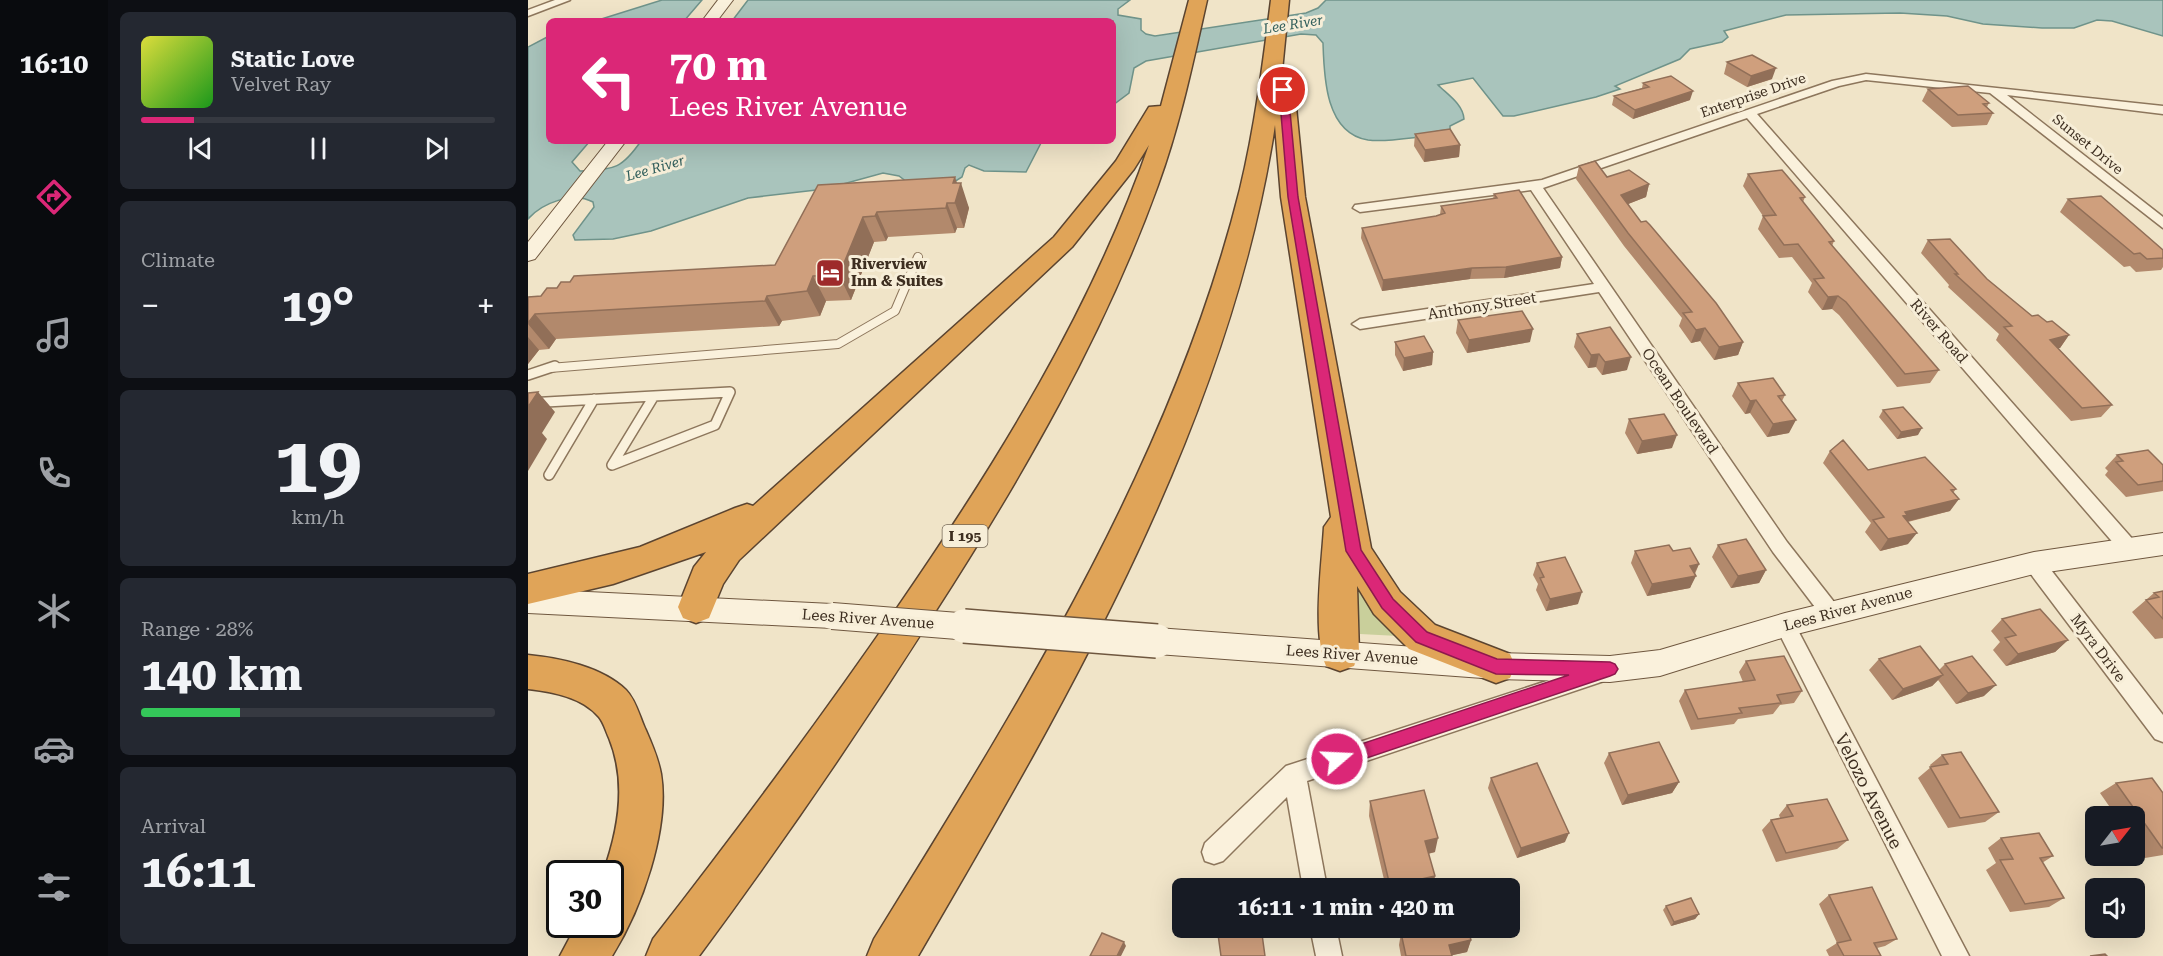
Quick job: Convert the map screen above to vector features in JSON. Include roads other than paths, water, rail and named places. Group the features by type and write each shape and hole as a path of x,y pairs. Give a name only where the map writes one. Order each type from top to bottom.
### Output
{"highway":[{"name":"I 195","path":"670,956 759,837 888,654 1018,449 1076,344 1117,257 1146,186 1183,66 1198,0"},
{"path":"891,956 988,792 1054,672 1096,592 1159,459 1202,352 1232,264 1259,158 1279,5"},
{"path":"1274,47 1283,90 1293,197 1354,551 1387,603 1422,637 1496,666"},
{"path":"696,608 707,578 727,549 1063,242 1126,164 1183,66"},
{"path":"1340,462 1340,654"},
{"path":"528,589 620,570 688,546 755,512 809,472"},
{"path":"528,672 546,673 583,685 613,704 630,738 642,770 640,810 630,864 624,879"},
{"path":"584,956 596,938"}],"main road":[{"path":"711,18 726,0"},
{"path":"528,255 615,144"},
{"name":"Lees River Avenue","path":"528,601 832,616 1496,666 1610,669 1660,663 1785,625 2034,563 2163,544"}],"street":[{"path":"528,13 565,0"},
{"name":"Enterprise Drive","path":"1360,208 1534,185 1836,83 1866,77 2163,110"},
{"name":"Sunset Drive","path":"1992,90 2055,136 2163,224"},
{"name":"River Road","path":"1749,112 2129,548"},
{"name":"Ocean Boulevard","path":"1534,185 1780,547 1831,613"},
{"name":"Anthony Street","path":"1360,324 1604,287"},
{"name":"Myra Drive","path":"2034,563 2163,732"},
{"name":"Velozo Avenue","path":"1785,625 1956,956"},
{"path":"1214,852 1294,774 1610,669"},
{"path":"1294,774 1313,878"},
{"path":"1325,938 1329,956"}],"lane":[{"path":"528,375 556,366 838,344 895,311 918,257"},
{"path":"528,403 594,399 730,392 715,425 612,465 654,396"},
{"path":"549,476 594,399"}],"water":[{"path":"662,0 702,0 687,18 605,18"},
{"name":"Lee River","path":"748,0 1130,0 1118,9 1118,15 1141,19 1141,30 1155,36 1306,13 1318,8 1326,0 2163,0 2163,36 2112,21 2097,20 2074,28 2042,28 1983,24 1947,16 1900,13 1786,15 1724,31 1728,37 1722,42 1690,49 1680,59 1615,86 1620,89 1596,97 1514,116 1503,116 1473,78 1438,85 1458,104 1464,119 1450,126 1450,131 1438,131 1419,137 1374,141 1354,135 1343,127 1335,115 1326,86 1323,43 1316,35 1301,34 1146,61 1134,68 1129,93 1116,103 1116,18 734,18"},
{"name":"Lee River","path":"546,38 546,144 587,144 572,162 580,171 601,170 616,166 628,158 639,144 1040,144 1026,172 984,171 969,165 965,168 962,177 954,182 907,182 899,176 883,173 825,189 748,198 651,231 613,239 575,240 573,235 594,207 593,202 576,198 558,200 541,208 528,219 528,47"}],"place":[{"name":"Riverview Inn & Suites","path":"830,273"}]}
